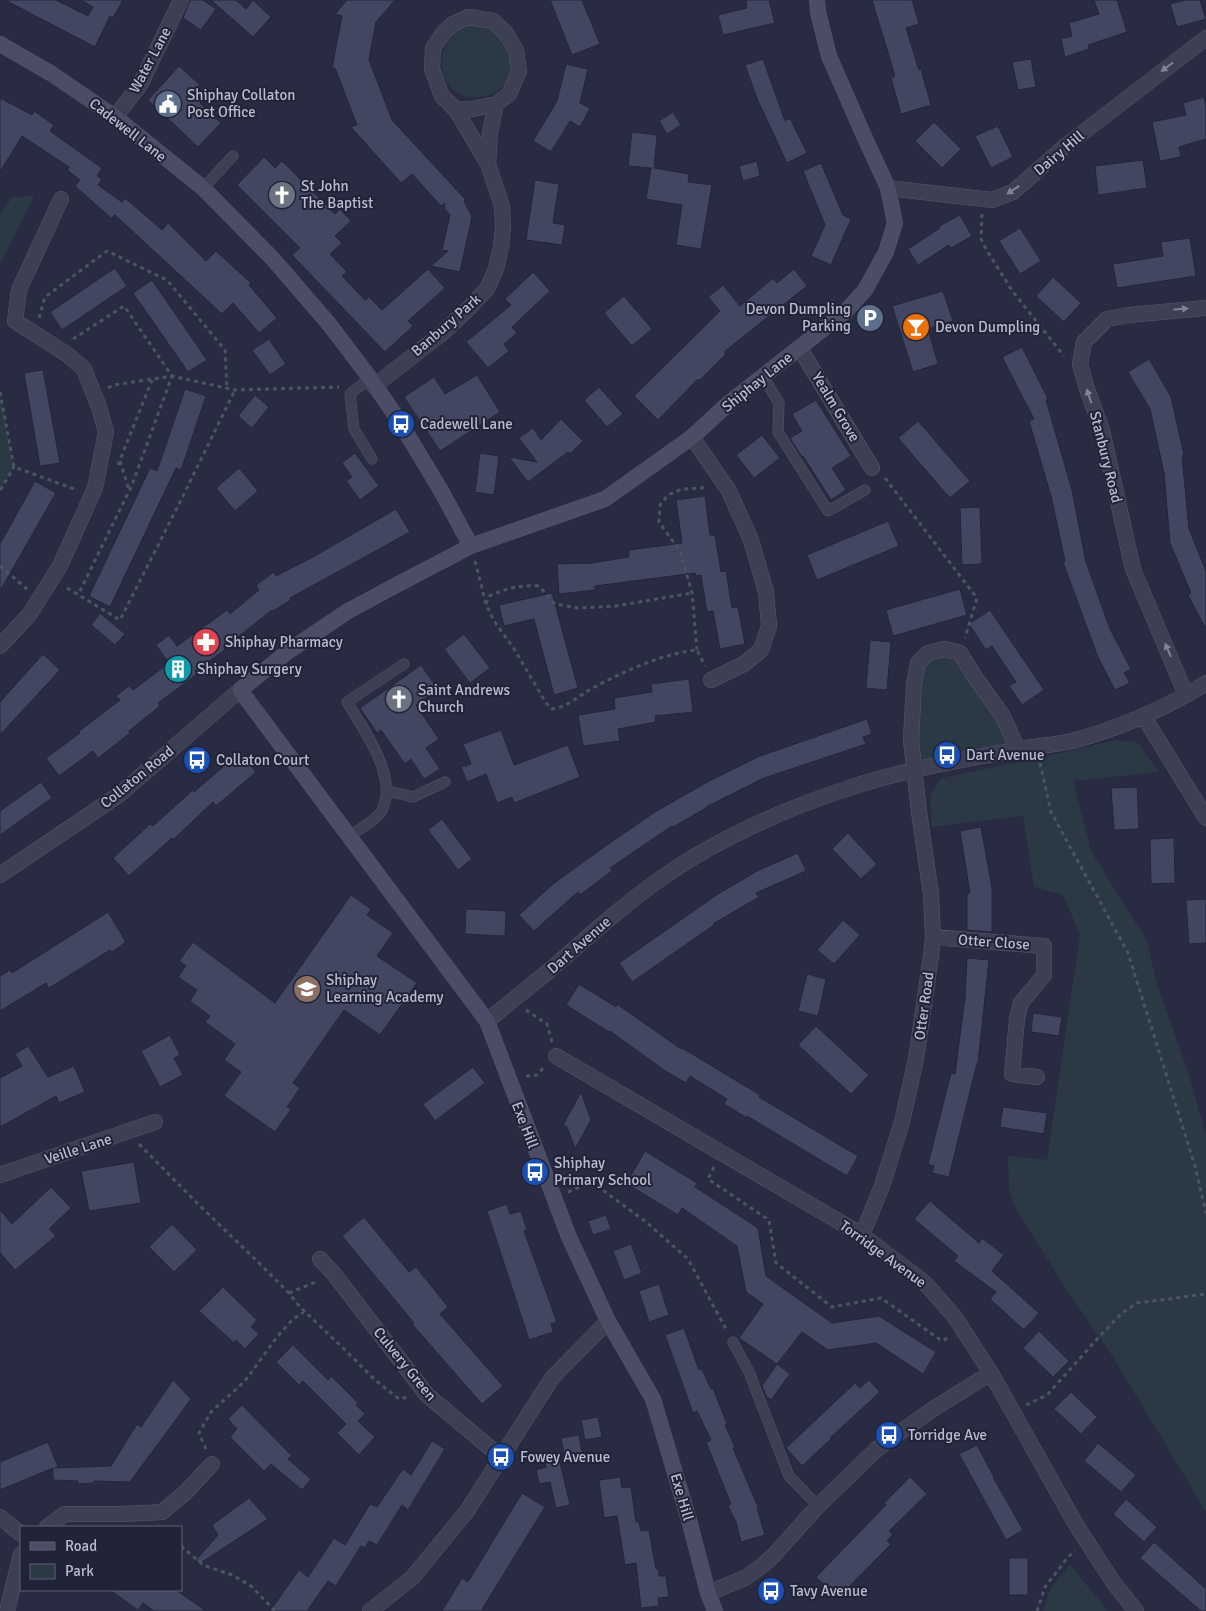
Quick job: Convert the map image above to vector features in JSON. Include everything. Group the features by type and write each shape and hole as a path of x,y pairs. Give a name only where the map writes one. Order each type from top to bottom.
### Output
{"street":[{"name":"Water Lane","path":"115,117 140,85 181,0"},
{"name":"Shiphay Lane","path":"471,546 605,499 692,437 729,403 846,311 865,290 886,252 895,223 888,188 829,56 818,12 817,0"},
{"name":"Banbury Park","path":"372,382 440,335 487,289 496,269 503,227 502,206 488,164 456,110 442,96 432,69 433,48 448,28 468,17 493,21 505,32 516,50 519,71 509,94 496,104 490,133 488,164"},
{"name":"Dairy Hill","path":"888,188 992,200 1013,192 1064,147 1206,38"},
{"name":"Cadewell Lane","path":"0,44 52,74 115,117 203,188 273,259 329,324 372,382 435,480 471,546"},
{"path":"456,110 496,104"},
{"path":"0,646 29,615 60,566 95,488 106,432 84,369 58,349 15,321 19,290 62,199"},
{"name":"Stanbury Road","path":"1186,695 1133,569 1102,430 1080,364 1084,342 1107,319 1129,315 1206,308"},
{"name":"Yealm Grove","path":"799,347 872,468"},
{"path":"692,437 729,491 751,540 766,592 769,626 761,650 744,664 711,680"},
{"name":"Collaton Road","path":"0,875 120,794 240,690 290,650 348,611 471,546"},
{"name":"Otter Road","path":"862,1235 882,1186 902,1122 916,1059 932,956 931,894 918,812 911,740 912,708 918,664 928,653 945,649 960,653"},
{"path":"960,653 1002,715 1018,749"},
{"name":"Dart Avenue","path":"487,1021 616,912 664,876 719,842 790,810 849,788 915,770 1018,749 1070,741 1144,717 1206,683"},
{"name":"Exe Hill","path":"240,690 487,1021 569,1237 608,1321 653,1399 689,1520 708,1593 715,1611"},
{"path":"1144,717 1206,818"},
{"name":"Otter Close","path":"933,937 1044,946 1044,975 1021,1003 1017,1019 1012,1074 1037,1077"},
{"name":"Torridge Avenue","path":"556,1056 862,1235 925,1283 963,1329 991,1373 1075,1523 1113,1582 1136,1611"},
{"name":"Veille Lane","path":"0,1174 155,1122"},
{"name":"Culvery Green","path":"320,1259 334,1274 427,1395 501,1457"},
{"path":"370,1611 412,1578 467,1511 552,1378 608,1321"},
{"path":"708,1593 745,1578 762,1566 818,1506 878,1448 933,1409 991,1373"},
{"path":"48,1526 65,1514 162,1512 186,1492 212,1464"},
{"path":"0,1517 20,1533"},
{"path":"7,1611 20,1558"}],"lane":[{"path":"203,188 233,156"},
{"path":"763,377 779,403 778,432 828,511 865,490"},
{"path":"372,382 350,394 354,429 372,459"},
{"path":"350,836 381,813 388,791 373,744 347,702 404,664"},
{"path":"388,791 413,797 445,782"},
{"path":"733,1342 749,1372 789,1476 818,1506"}],"path":[{"path":"982,214 981,239 1012,292 1065,358 1081,360"},
{"path":"34,333 45,297 107,251 167,280 225,350 227,388"},
{"path":"58,349 124,306 172,376"},
{"path":"78,594 129,491 172,376"},
{"path":"94,395 114,385 172,376 235,390 340,387"},
{"path":"52,578 120,620 235,390"},
{"path":"0,392 14,467 0,490"},
{"path":"120,461 129,491"},
{"path":"14,467 92,495"},
{"path":"872,468 886,478 977,598 960,653"},
{"path":"711,680 697,650 692,593 680,551 659,522 660,505 668,495 682,488 702,488 722,480"},
{"path":"471,546 486,604 494,622 513,647 546,703 552,709 564,707 591,688 621,673 680,651 697,650"},
{"path":"0,566 40,598"},
{"path":"486,604 489,596 509,588 525,585 539,586 554,604 578,608 616,606 692,593"},
{"path":"1036,746 1051,812 1128,953 1195,1166 1206,1213"},
{"path":"508,1078 536,1074 556,1056 547,1024 512,1000"},
{"path":"128,1132 289,1293 304,1312 375,1380 399,1398 427,1395"},
{"path":"722,1153 708,1179 769,1220 776,1263 832,1307 881,1298 942,1341 963,1329"},
{"path":"554,1198 592,1182 646,1222 688,1259 733,1342"},
{"path":"289,1293 334,1274"},
{"path":"1012,1412 1047,1395 1122,1313 1137,1303 1206,1294"},
{"path":"212,1464 199,1433 211,1412 245,1381 277,1337 293,1319 304,1312"},
{"path":"1037,1611 1045,1587 1068,1558 1087,1541"},
{"path":"182,1547 203,1565 232,1575 251,1586 275,1611"}],"green space":[{"path":"467,26 490,28 502,38 508,48 510,70 500,89 490,95 468,97 462,95 453,90 444,77 442,62 445,47 454,34"},
{"path":"34,196 0,264 0,216 12,197"},
{"path":"0,392 14,467 1,489 0,489"},
{"path":"928,653 960,653 1018,749 915,770 912,708"},
{"path":"1116,740 1137,742 1159,772 1073,781 1092,853 1147,941 1156,980 1190,1078 1206,1136 1206,1512 1111,1354 1064,1286 1015,1207 1009,1191 1008,1156 1047,1160 1080,935 1063,895 1034,887 1023,816 932,827 930,796 941,778"},
{"path":"1070,1565 1108,1611 1043,1611 1051,1587"}],"building":[{"path":"5,0 56,0 88,16 93,7 81,0 123,0 113,18 110,16 95,47"},
{"path":"190,0 203,0 216,9 201,30 183,18"},
{"path":"211,0 236,0 246,9 253,0 271,17 253,37"},
{"path":"347,0 395,0 376,22 369,60 392,120 465,199 464,201 472,217 460,272 431,266 448,251 442,250 450,215 444,208 445,203 441,206 412,174 401,183 351,127 357,125 335,68 332,68 342,16 335,14"},
{"path":"550,0 582,0 600,44 572,55"},
{"path":"746,0 769,0 775,23 723,35 718,15 747,8"},
{"path":"872,0 912,0 919,24 906,28 919,70 921,69 931,105 901,114 891,78 895,76"},
{"path":"1094,0 1117,0 1127,32 1088,45 1089,49 1065,57 1061,39 1072,36 1069,23 1099,14"},
{"path":"1185,0 1200,0 1206,19 1177,27 1170,4"},
{"path":"763,59 785,121 790,118 807,153 787,163 758,101 745,65"},
{"path":"1031,59 1036,87 1018,90 1012,62"},
{"path":"566,64 588,69 580,103 590,108 580,127 570,121 551,152 533,141 557,101"},
{"path":"179,66 200,85 193,92 202,101 200,103 221,123 198,147 148,100"},
{"path":"1204,97 1206,106 1206,139 1179,147 1181,157 1160,161 1152,122 1186,115 1183,103"},
{"path":"0,98 32,115 34,111 54,125 50,131 102,168 97,176 102,179 98,185 122,202 125,198 162,230 168,223 206,261 216,251 251,283 249,285 277,318 259,333 233,303 222,314 115,215 111,218 75,186 80,180 67,170 69,167 22,136 0,172"},
{"path":"673,112 681,125 667,134 659,121"},
{"path":"934,122 961,149 942,168 915,141"},
{"path":"998,126 1013,157 991,168 975,136"},
{"path":"632,132 657,135 654,168 689,174 688,182 712,185 701,249 676,245 682,205 646,199 651,168 628,166"},
{"path":"264,157 275,168 282,161 335,214 340,209 351,221 335,236 342,243 330,254 347,272 342,276 365,300 369,297 382,310 428,269 445,288 408,321 413,326 385,352 292,255 300,248 237,185"},
{"path":"1143,160 1147,188 1098,195 1095,166"},
{"path":"757,161 760,176 743,181 739,166"},
{"path":"821,163 843,215 851,219 831,265 811,256 825,225 803,171"},
{"path":"535,180 559,184 553,223 565,225 562,245 526,240"},
{"path":"960,215 972,236 951,248 949,245 918,265 908,249 940,228 939,226"},
{"path":"1020,228 1041,261 1020,274 999,241"},
{"path":"1190,238 1196,276 1117,288 1113,264 1163,256 1161,242"},
{"path":"115,268 127,286 62,330 50,312"},
{"path":"794,269 807,286 724,352 726,354 699,381 698,379 658,420 634,396 720,311 708,297 723,285 740,306 773,278 777,283"},
{"path":"533,272 550,291 512,327 517,333 504,344 509,351 488,368 466,342 511,305 505,299"},
{"path":"1053,277 1081,303 1064,322 1036,296"},
{"path":"152,280 207,360 188,372 133,293"},
{"name":"Devon Dumpling","path":"943,291 953,321 928,329 938,364 913,372 892,306"},
{"path":"624,296 652,329 632,346 604,313"},
{"path":"269,339 286,364 270,375 252,350"},
{"path":"1022,347 1048,399 1046,400 1072,490 1086,562 1110,629 1131,669 1124,673 1130,683 1115,690 1097,655 1063,562 1065,561 1051,496 1029,421 1034,419 1002,357"},
{"path":"1149,359 1171,397 1184,455 1182,456 1189,529 1206,571 1206,629 1188,595 1191,593 1170,543 1164,473 1150,409 1128,372"},
{"path":"43,370 60,463 40,466 24,373"},
{"path":"477,375 500,412 440,451 404,397 434,377 445,394"},
{"path":"599,387 623,414 607,427 584,400"},
{"path":"185,389 206,396 181,470 176,468 110,607 89,596 150,468 157,471"},
{"path":"255,395 269,407 252,428 238,416"},
{"path":"816,400 851,456 832,468 846,490 831,500 790,438 802,431 792,414"},
{"path":"561,419 583,441 570,454 568,452 528,482 509,457 537,462 519,438 533,428 541,440"},
{"path":"918,421 970,481 950,498 898,438"},
{"path":"762,435 780,458 754,478 736,455"},
{"path":"355,453 379,486 360,500 346,481 352,477 342,463"},
{"path":"480,453 499,456 494,495 475,492"},
{"path":"239,468 258,491 235,511 216,488"},
{"path":"35,481 56,493 0,591 0,544"},
{"path":"705,496 710,535 715,535 721,572 726,571 732,608 738,607 745,644 720,649 713,611 707,612 701,575 696,576 695,573 595,586 595,590 559,594 557,564 592,563 629,557 629,550 682,543 676,500"},
{"path":"980,507 982,564 962,565 960,508"},
{"path":"396,509 410,532 290,598 291,600 272,610 224,648 225,650 195,671 197,674 158,703 160,706 98,758 93,751 59,776 46,758 120,700 116,696 129,686 133,690 169,663 156,645 169,635 177,646 227,610 230,614 259,590 256,585 274,572 276,576 313,557"},
{"path":"888,521 899,546 817,580 807,555"},
{"path":"960,589 967,615 893,636 886,610"},
{"path":"552,593 578,688 554,695 534,619 504,626 499,605"},
{"path":"990,610 1044,690 1022,705 1009,686 1016,682 992,646 986,650 969,624"},
{"path":"100,613 125,634 115,645 91,625"},
{"path":"464,634 490,668 470,683 444,649"},
{"path":"870,640 891,642 887,690 866,688"},
{"path":"43,654 60,670 0,735 0,702"},
{"path":"421,665 438,689 416,705 439,739 426,748 440,769 424,779 411,759 405,764 381,730 377,733 360,708"},
{"path":"689,679 693,712 655,716 656,722 618,729 620,741 583,746 578,715 615,709 614,698 652,692 651,684"},
{"path":"867,719 872,734 863,737 866,744 764,778 672,826 610,868 612,871 580,895 578,892 534,931 519,915 553,884 604,847 655,812 709,781 760,756"},
{"path":"501,730 514,765 568,745 580,777 514,803 512,797 497,803 486,774 467,782 461,767 471,764 463,744"},
{"path":"240,752 256,772 216,806 213,802 173,840 172,838 129,876 113,858 150,824 153,826 193,790 194,792"},
{"path":"41,782 52,798 0,835 0,811"},
{"path":"1137,787 1139,829 1114,830 1111,788"},
{"path":"442,819 472,859 458,870 428,830"},
{"path":"981,827 992,888 992,932 967,930 967,893 970,893 960,831"},
{"path":"848,833 877,864 861,879 832,849"},
{"path":"1174,838 1175,883 1151,884 1150,839"},
{"path":"798,853 806,871 756,893 759,897 713,924 632,982 619,963 718,894 759,870"},
{"path":"351,895 371,909 367,915 393,933 377,956 417,983 380,1035 344,1010 293,1083 300,1088 287,1107 291,1109 275,1132 224,1096 241,1072 224,1060 235,1044 205,1022 210,1016 190,1001 197,990 178,977 186,966 179,961 193,942 275,1003"},
{"path":"1206,899 1206,943 1189,944 1186,900"},
{"path":"466,909 506,911 505,936 465,934"},
{"path":"108,912 126,942 49,988 46,983 0,1011 0,976 10,970 12,973"},
{"path":"843,920 860,935 834,964 817,950"},
{"path":"967,958 989,960 978,1063 949,1177 932,1173 934,1166 928,1164 951,1073 955,1074 965,997"},
{"path":"807,974 826,979 818,1016 798,1011"},
{"path":"579,984 616,1007 617,1004 681,1049 760,1095 759,1097 858,1156 847,1176 724,1104 727,1099 690,1076 686,1083 664,1070 610,1031 566,1005"},
{"path":"1033,1013 1062,1017 1059,1036 1031,1032"},
{"path":"816,1026 869,1075 851,1094 798,1045"},
{"path":"170,1035 180,1055 174,1058 183,1075 160,1087 141,1051"},
{"path":"28,1046 48,1077 74,1066 85,1092 59,1103 56,1096 0,1127 0,1078 22,1066 15,1054"},
{"path":"473,1067 485,1083 435,1121 423,1104"},
{"path":"581,1092 591,1120 575,1149 567,1127 563,1125"},
{"path":"1003,1107 1047,1113 1044,1134 1000,1127"},
{"path":"645,1151 697,1183 695,1187 758,1228 766,1276 832,1323 879,1316 936,1352 923,1374 876,1343 828,1350 802,1332 777,1364 739,1338 763,1304 746,1292 737,1246 682,1208 678,1215 629,1185 629,1179"},
{"path":"134,1162 141,1203 89,1211 81,1171"},
{"path":"51,1187 71,1208 49,1229 56,1236 15,1270 0,1253 0,1210 12,1224"},
{"path":"930,1201 979,1243 982,1238 1004,1255 992,1271 1039,1313 1024,1330 990,1299 996,1292 954,1261 958,1256 914,1219"},
{"path":"507,1204 510,1214 521,1211 527,1230 524,1231 557,1322 551,1324 553,1332 529,1340 487,1211"},
{"path":"606,1215 611,1229 593,1235 588,1221"},
{"path":"364,1217 409,1272 416,1267 448,1307 440,1314 503,1386 482,1404 412,1324 414,1323 342,1236"},
{"path":"172,1224 197,1250 174,1272 149,1247"},
{"path":"631,1244 642,1273 624,1280 613,1251"},
{"path":"659,1284 669,1315 649,1322 639,1291"},
{"path":"223,1287 257,1320 251,1327 259,1334 245,1349 236,1340 234,1343 199,1311"},
{"path":"684,1328 699,1370 702,1369 711,1389 713,1388 727,1424 725,1425 735,1447 733,1448 758,1507 765,1535 741,1542 736,1522 728,1506 731,1504 706,1442 711,1440 697,1411 693,1413 665,1335"},
{"path":"1039,1331 1069,1361 1053,1377 1023,1348"},
{"path":"293,1345 328,1380 331,1376 358,1403 356,1405 365,1414 358,1421 375,1437 359,1455 337,1433 346,1424 303,1381 299,1385 276,1362"},
{"path":"777,1364 790,1374 771,1400 766,1396 762,1386"},
{"path":"173,1380 191,1399 130,1482 94,1481 94,1483 78,1484 78,1481 53,1480 53,1468 0,1490 0,1462 48,1442 58,1467 55,1468 111,1466 137,1424 141,1427"},
{"path":"869,1380 880,1392 802,1466 786,1448 855,1383 860,1388"},
{"path":"1071,1392 1097,1417 1081,1434 1054,1409"},
{"path":"242,1405 292,1456 288,1459 311,1479 302,1490 271,1464 264,1471 230,1437 237,1429 228,1419"},
{"path":"598,1417 602,1437 585,1440 581,1420"},
{"path":"579,1435 583,1458 565,1461 561,1438"},
{"path":"432,1441 445,1449 408,1510 402,1505 377,1545 369,1541 365,1548 361,1546 336,1586 328,1581 307,1611 270,1611 299,1570 308,1577 334,1538 345,1545 370,1504 377,1507 403,1469 411,1475"},
{"path":"1098,1443 1136,1475 1121,1492 1084,1461"},
{"path":"977,1445 1023,1530 1006,1540 959,1454"},
{"path":"559,1458 570,1505 556,1508 550,1482 539,1484 536,1470 546,1467 545,1461"},
{"path":"620,1477 622,1488 631,1487 636,1522 639,1522 641,1531 649,1530 659,1576 666,1576 669,1597 658,1598 659,1606 641,1608 636,1563 625,1565 617,1516 604,1518 599,1480"},
{"path":"910,1477 927,1494 889,1531 893,1534 887,1541 891,1544 838,1598 816,1577 886,1505 884,1503"},
{"path":"522,1493 545,1507 481,1611 442,1611 462,1578 468,1582"},
{"path":"249,1498 268,1519 199,1564 196,1560 218,1535 212,1525"},
{"path":"1126,1499 1157,1527 1144,1542 1113,1514"},
{"path":"1154,1542 1206,1589 1206,1611 1201,1611 1140,1558"},
{"path":"1009,1558 1028,1558 1028,1595 1009,1595"},
{"path":"111,1591 177,1591 206,1611 154,1611 143,1603 138,1610"}],"place":[{"name":"Shiphay Collaton Post Office","path":"168,104"},
{"name":"St John The Baptist","path":"282,195"},
{"name":"Devon Dumpling Parking","path":"870,318"},
{"name":"Devon Dumpling","path":"916,327"},
{"name":"Cadewell Lane","path":"401,424"},
{"name":"Shiphay Pharmacy","path":"206,642"},
{"name":"Shiphay Surgery","path":"178,669"},
{"name":"Saint Andrews Church","path":"399,699"},
{"name":"Dart Avenue","path":"947,755"},
{"name":"Collaton Court","path":"197,760"},
{"name":"Shiphay Learning Academy","path":"307,989"},
{"name":"Shiphay Primary School","path":"535,1172"},
{"name":"Torridge Ave","path":"889,1435"},
{"name":"Fowey Avenue","path":"501,1457"},
{"name":"Tavy Avenue","path":"771,1591"}]}
